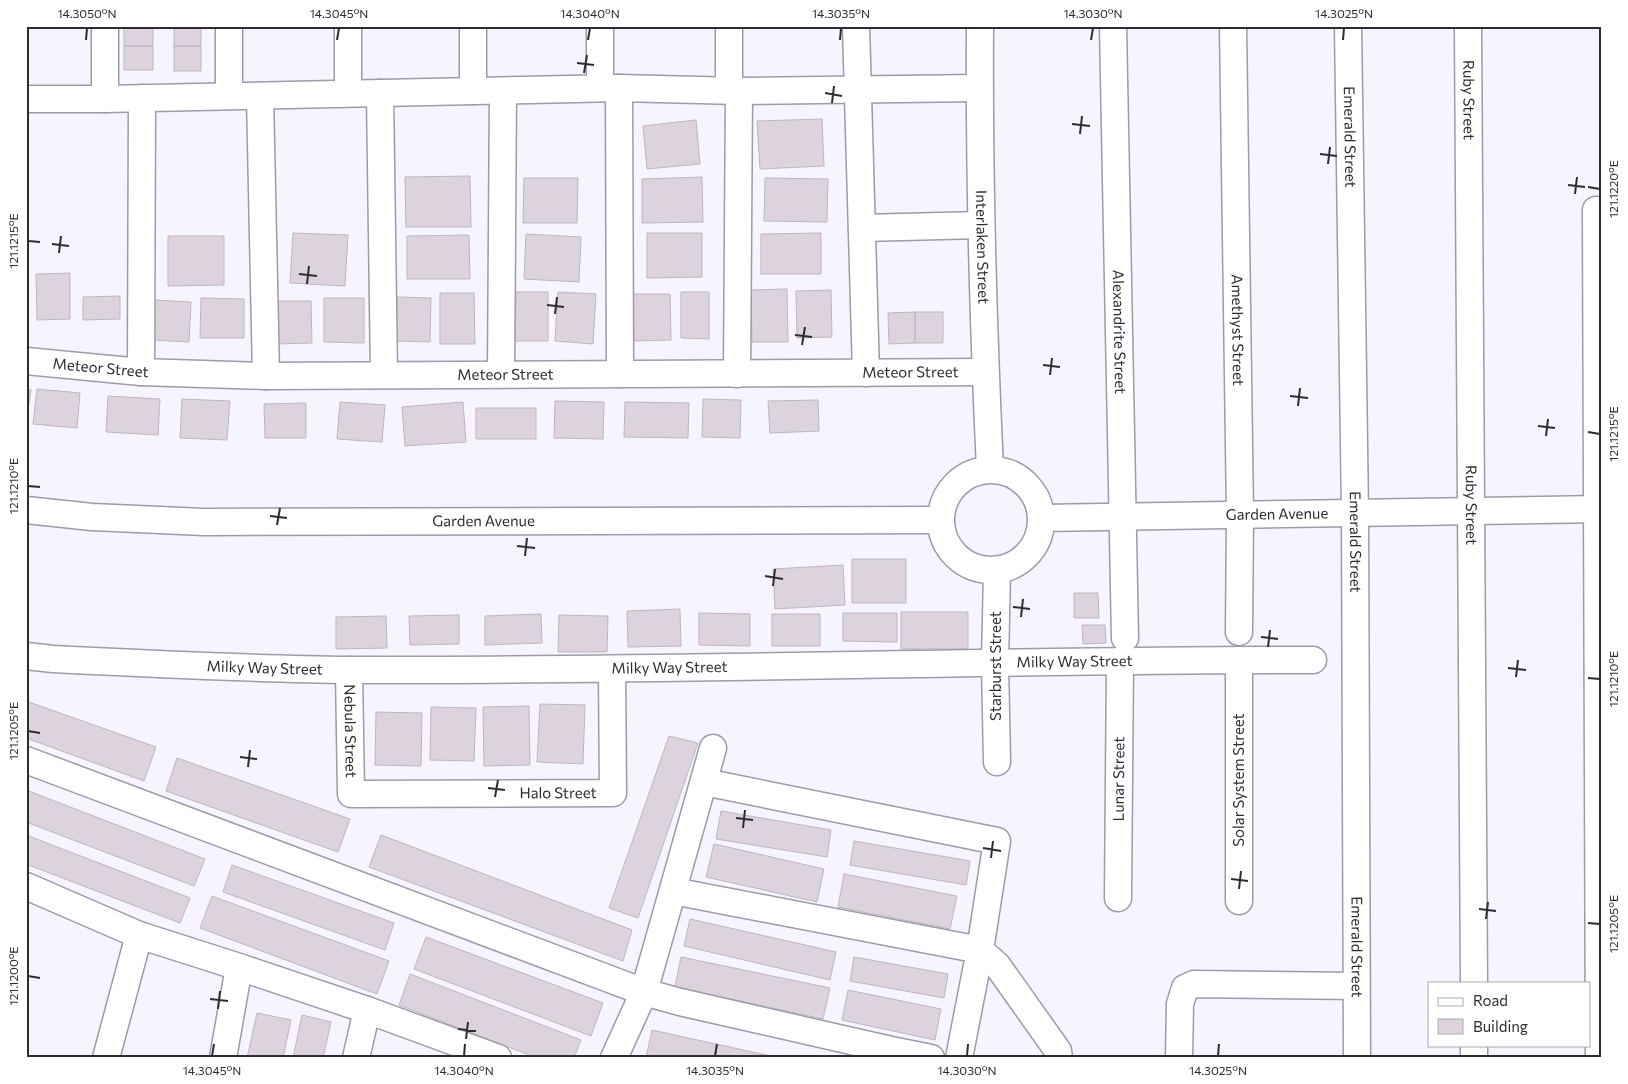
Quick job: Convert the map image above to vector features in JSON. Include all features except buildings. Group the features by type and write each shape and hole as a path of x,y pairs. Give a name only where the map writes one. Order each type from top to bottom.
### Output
{"street":[{"path":"105,26 105,99"},
{"path":"229,26 230,96"},
{"path":"348,26 348,93"},
{"path":"472,91 473,26"},
{"path":"600,26 609,88 620,374"},
{"path":"729,26 734,90 736,374"},
{"path":"856,26 866,373"},
{"name":"Interlaken Street","path":"980,26 981,225 990,469"},
{"name":"Alexandrite Street","path":"1113,26 1122,517 1122,649"},
{"name":"Amethyst Street","path":"1233,26 1240,515 1239,632"},
{"name":"Emerald Street","path":"1348,26 1355,513 1357,1058"},
{"name":"Ruby Street","path":"1468,26 1474,982"},
{"path":"26,99 609,88 734,90 979,88"},
{"path":"501,374 503,91"},
{"path":"380,93 384,375"},
{"path":"260,96 266,376"},
{"path":"141,372 142,98"},
{"path":"1596,210 1600,509 1599,1058"},
{"path":"862,228 981,225"},
{"name":"Meteor Street","path":"26,362 141,372 266,376 985,372"},
{"path":"990,469 1006,472 1019,478 1031,489 1038,503 1042,518 1039,536 1029,553 1015,565 997,571 980,570 964,563 958,558 943,537 940,520 944,501 955,484 971,473 990,469"},
{"name":"Garden Avenue","path":"1042,518 1600,509"},
{"name":"Garden Avenue","path":"26,510 92,517 214,522 940,520"},
{"name":"Starburst Street","path":"997,571 995,664 997,762"},
{"name":"Milky Way Street","path":"26,656 53,659 231,667 349,670 612,670 995,664 1122,649 1238,660 1314,660"},
{"name":"Lunar Street","path":"1118,898 1122,649"},
{"name":"Solar System Street","path":"1238,660 1238,901"},
{"name":"Nebula Street","path":"349,670 351,794"},
{"name":"Halo Street","path":"351,794 613,793 612,670"},
{"path":"614,1058 644,992 713,748"},
{"path":"26,760 644,992 891,1054 931,1058"},
{"path":"704,782 997,841 980,950 959,1058"},
{"path":"26,886 139,935 239,966 367,1010 469,1053 498,1058"},
{"path":"673,891 980,950 997,965 1058,1051 1059,1058"},
{"path":"106,1058 139,935"},
{"path":"222,1058 239,966"},
{"path":"1179,1058 1180,1004 1185,988 1194,984 1356,986"},
{"path":"356,1058 367,1010"}]}
